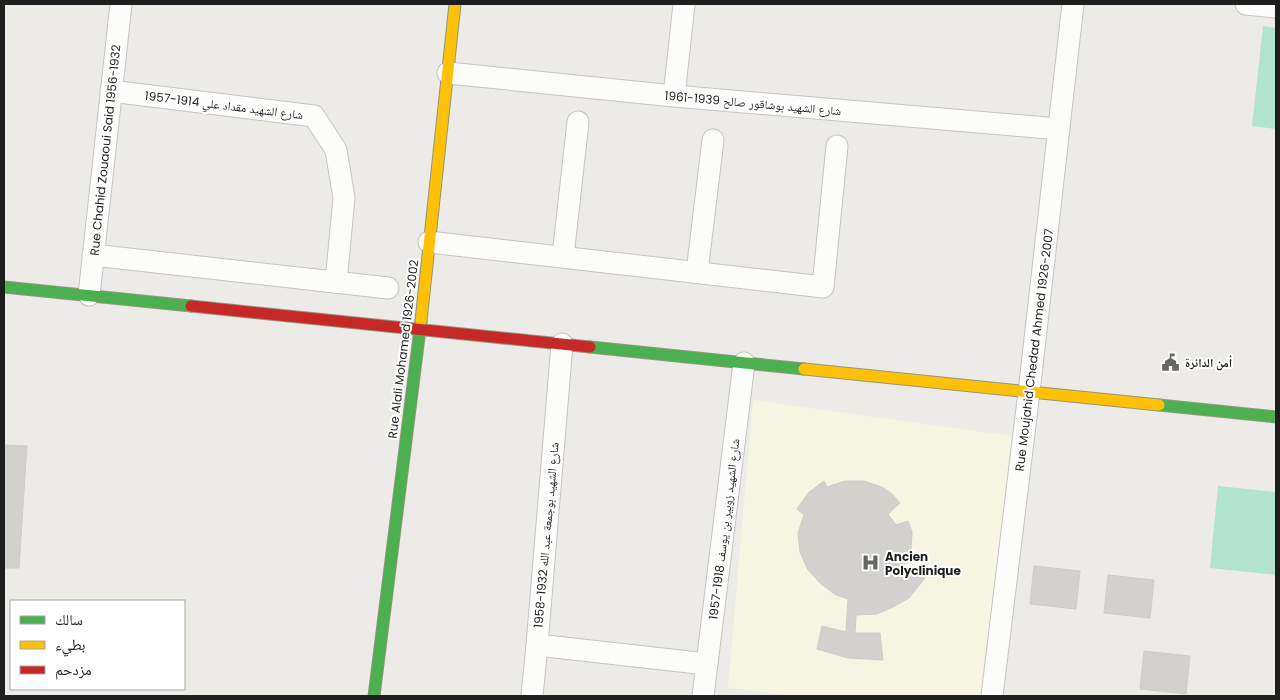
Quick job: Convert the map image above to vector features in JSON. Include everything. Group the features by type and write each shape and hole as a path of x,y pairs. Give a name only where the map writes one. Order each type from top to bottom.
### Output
{"main road":[{"name":"Rue Alali Mohamed 1926-2002","path":"374,696 420,329 455,4"},
{"path":"4,287 1276,417"}],"street":[{"name":"Rue Chahid Zouaoui Said 1956-1932","path":"89,295 121,4"},
{"path":"674,96 684,4"},
{"name":"Rue Moujahid Chedad Ahmed 1926-2007","path":"992,696 1074,4"},
{"path":"1246,4 1276,7"},
{"name":"شارع الشهيد بوشاقور صالح 1939-1961","path":"448,73 674,96 1059,129"},
{"name":"شارع الشهيد مقداد علي 1914-1957","path":"112,91 314,116 336,150 344,198 336,282"},
{"path":"563,256 578,122"},
{"path":"697,272 713,140"},
{"path":"429,242 823,287 837,146"},
{"path":"93,255 388,288"},
{"name":"شارع الشهيد بوجمعة عبد الله 1932-1958","path":"562,344 537,645 707,664"},
{"name":"شارع الشهيد زوبير بن يوسف 1918-1957","path":"703,696 744,363"},
{"path":"532,696 537,645"}],"shaded area":[{"name":"Ancien Polyclinique","path":"753,400 1018,437 986,696 801,696 728,688"}],"green space":[{"path":"1263,26 1276,28 1276,129 1252,126"},
{"path":"1218,486 1276,492 1276,575 1210,568"}],"building":[{"path":"4,445 27,446 19,568 4,568"},
{"path":"824,481 827,487 845,481 864,481 882,487 900,503 888,514 896,525 908,521 912,532 911,551 903,568 925,578 909,598 893,607 877,614 856,615 855,633 880,633 883,660 848,658 817,649 822,626 846,632 848,599 836,595 821,584 808,570 800,552 798,533 804,515 797,509 808,493"},
{"path":"1034,566 1080,571 1076,609 1030,604"},
{"path":"1108,575 1154,580 1150,618 1104,613"},
{"path":"1144,651 1190,656 1186,694 1140,689"}],"traffic: fast":[{"path":"4,287 191,306"},
{"path":"374,696 421,321"},
{"path":"590,347 804,369"},
{"path":"1159,405 1276,417"}],"traffic: slow":[{"path":"421,321 455,4"},
{"path":"804,369 1159,405"}],"traffic: jam":[{"path":"191,306 590,347"}],"place":[{"name":"أمن الدائرة","path":"1171,362"},
{"name":"Ancien Polyclinique","path":"871,563"}]}
